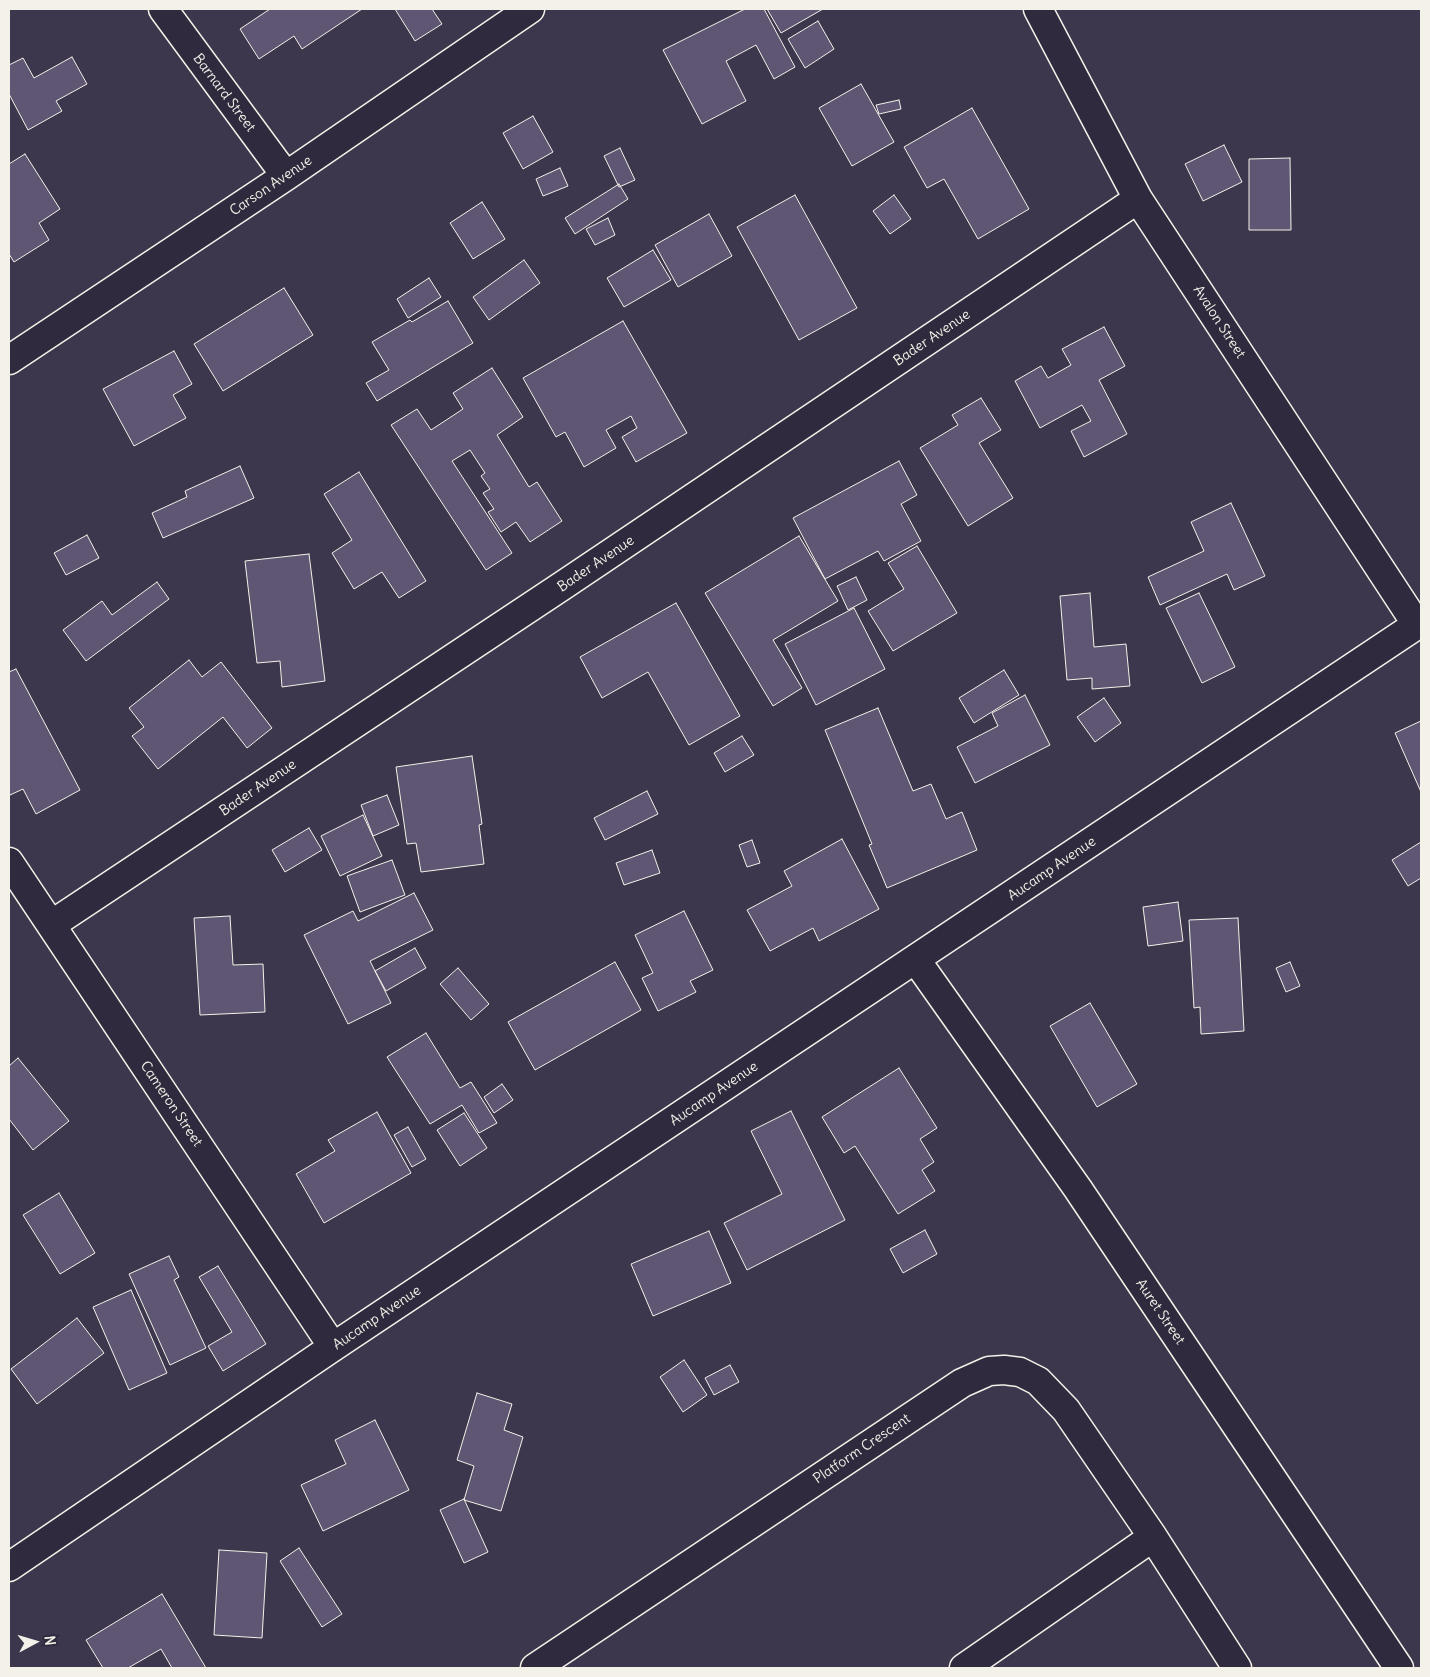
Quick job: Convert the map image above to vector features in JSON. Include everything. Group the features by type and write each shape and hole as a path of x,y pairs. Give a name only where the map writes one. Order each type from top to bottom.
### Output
{"street":[{"name":"Barnard Street","path":"163,9 286,176"},
{"name":"Carson Avenue","path":"9,360 286,176 530,9"},
{"name":"Avalon Street","path":"1038,9 1138,199 1419,624"},
{"name":"Bader Avenue","path":"51,925 562,586 1138,199"},
{"name":"Aucamp Avenue","path":"9,1567 333,1347 1419,624"},
{"name":"Cameron Street","path":"9,862 333,1347"},
{"name":"Auret Street","path":"916,960 1078,1189 1400,1668"},
{"name":"Platform Crescent","path":"535,1668 962,1383 990,1371 1020,1372 1038,1381 1066,1410 1153,1537 1237,1668"},
{"path":"968,1667 1153,1537"}],"building":[{"path":"270,9 362,9 302,49 294,36 259,59 240,29"},
{"path":"395,9 432,9 442,24 415,41"},
{"path":"745,9 764,9 795,67 774,79 756,45 726,61 746,101 702,124 663,50"},
{"path":"767,9 823,9 781,33"},
{"path":"818,21 834,49 805,68 788,39"},
{"path":"72,57 87,84 56,101 62,111 28,130 9,94 9,65 23,58 34,78"},
{"path":"861,84 894,142 852,166 819,108"},
{"path":"899,100 901,109 879,114 876,105"},
{"path":"972,108 1029,209 978,239 944,179 927,188 904,147"},
{"path":"533,116 553,152 523,169 503,133"},
{"path":"1224,145 1242,182 1203,201 1185,164"},
{"path":"620,148 635,180 619,187 604,156"},
{"path":"25,154 60,209 39,223 49,240 14,262 9,254 9,164"},
{"path":"1290,158 1291,230 1249,230 1249,159"},
{"path":"560,168 568,186 543,196 536,179"},
{"path":"619,184 628,199 575,234 565,218"},
{"path":"795,195 857,308 799,340 737,227"},
{"path":"894,195 911,219 890,234 873,211"},
{"path":"482,202 505,239 473,259 450,223"},
{"path":"709,214 732,256 678,287 655,245"},
{"path":"608,218 615,235 595,245 586,229"},
{"path":"653,250 671,280 624,307 607,278"},
{"path":"524,260 540,283 489,320 473,297"},
{"path":"429,278 441,297 408,318 397,299"},
{"path":"284,288 313,335 223,391 194,344"},
{"path":"448,301 473,343 377,401 366,383 389,370 372,342"},
{"path":"623,321 687,433 636,462 622,437 637,428 631,416 606,430 616,448 584,467 565,432 556,437 523,378"},
{"path":"1104,327 1125,366 1099,380 1127,434 1084,457 1071,431 1091,421 1082,405 1040,428 1015,381 1041,366 1048,378 1071,365 1062,349"},
{"path":"174,351 192,384 173,395 186,418 134,446 103,389"},
{"path":"492,368 523,417 497,435 529,487 537,482 562,521 530,542 516,522 501,532 488,512 494,509 483,493 490,489 481,476 485,473 470,450 452,461 512,553 486,570 391,425 417,409 431,430 463,409 453,393"},
{"path":"981,398 1001,430 979,443 1013,498 968,526 920,448 958,425 952,415"},
{"path":"899,461 917,495 901,504 921,541 884,561 878,551 825,579 793,518"},
{"path":"240,466 254,498 163,538 152,513 187,497 185,491"},
{"path":"359,472 426,581 399,598 382,572 354,589 332,553 352,540 324,494"},
{"path":"1231,503 1265,576 1234,590 1227,574 1160,605 1148,577 1204,551 1191,522"},
{"path":"87,535 99,558 66,575 54,553"},
{"path":"799,536 838,601 773,640 802,688 773,706 705,593"},
{"path":"917,546 957,613 893,651 868,611 904,589 888,563"},
{"path":"309,554 325,681 282,687 280,661 257,663 245,561"},
{"path":"856,577 867,600 848,610 837,586"},
{"path":"157,582 169,599 86,661 63,630 102,601 112,615"},
{"path":"1090,593 1094,647 1126,644 1130,686 1092,689 1092,678 1067,680 1060,596"},
{"path":"1199,593 1235,667 1202,683 1166,608"},
{"path":"676,603 740,716 689,745 648,672 602,698 580,657"},
{"path":"854,608 885,669 816,705 785,644"},
{"path":"189,660 202,677 221,662 272,728 247,748 223,717 158,769 132,736 144,727 129,708"},
{"path":"16,669 80,790 36,814 23,789 10,795 9,792 9,672"},
{"path":"1004,670 1019,695 974,723 959,698"},
{"path":"1025,695 1050,745 975,783 957,747 998,726 992,713"},
{"path":"1104,698 1121,723 1095,742 1077,717"},
{"path":"878,708 913,791 931,784 946,819 962,812 977,850 887,888 869,845 872,844 825,730"},
{"path":"1421,721 1421,792 1395,733"},
{"path":"742,736 754,755 725,772 714,753"},
{"path":"472,756 482,824 479,825 484,864 421,872 416,843 407,844 396,767"},
{"path":"647,791 658,814 605,840 594,818"},
{"path":"387,795 399,825 373,836 361,805"},
{"path":"363,815 382,856 340,876 321,836"},
{"path":"309,828 322,850 285,872 272,850"},
{"path":"842,839 879,909 819,941 813,928 770,951 747,910 792,886 784,871"},
{"path":"752,840 760,863 747,867 739,845"},
{"path":"1421,842 1421,878 1408,886 1392,860"},
{"path":"652,850 660,873 624,885 616,863"},
{"path":"392,860 405,895 360,912 347,876"},
{"path":"414,893 433,930 370,961 391,1003 348,1024 304,935 353,911 358,921"},
{"path":"1178,902 1183,941 1148,946 1143,907"},
{"path":"684,911 713,970 690,981 696,992 658,1011 642,978 653,973 635,935"},
{"path":"230,916 233,965 263,964 265,1012 200,1015 194,918"},
{"path":"1238,918 1244,1031 1201,1034 1200,1007 1194,1008 1189,920"},
{"path":"415,948 426,968 386,991 375,971"},
{"path":"615,962 641,1010 535,1070 508,1022"},
{"path":"1290,962 1300,986 1286,992 1276,968"},
{"path":"458,968 489,1004 471,1020 440,984"},
{"path":"1090,1003 1137,1084 1097,1107 1050,1026"},
{"path":"426,1033 460,1088 471,1082 497,1123 479,1133 462,1105 430,1124 387,1057"},
{"path":"18,1058 69,1121 33,1150 9,1119 9,1066"},
{"path":"899,1068 937,1128 920,1139 934,1162 922,1170 935,1191 898,1214 855,1146 844,1153 822,1117"},
{"path":"502,1084 513,1100 494,1113 484,1097"},
{"path":"791,1111 845,1220 747,1270 724,1223 782,1194 751,1131"},
{"path":"377,1112 411,1173 324,1223 296,1174 335,1151 328,1140"},
{"path":"464,1113 487,1148 460,1166 437,1130"},
{"path":"408,1127 426,1159 412,1167 394,1135"},
{"path":"59,1193 95,1253 60,1274 23,1215"},
{"path":"925,1230 937,1254 903,1273 890,1249"},
{"path":"709,1231 731,1283 653,1316 631,1264"},
{"path":"169,1256 179,1277 174,1280 206,1348 170,1365 129,1274"},
{"path":"218,1266 266,1344 223,1371 208,1346 232,1332 199,1277"},
{"path":"131,1290 167,1373 129,1390 93,1307"},
{"path":"77,1318 104,1353 37,1404 11,1369"},
{"path":"684,1360 707,1395 683,1412 660,1377"},
{"path":"730,1365 739,1382 714,1395 705,1378"},
{"path":"477,1393 512,1404 504,1430 523,1437 501,1511 464,1500 474,1466 457,1460"},
{"path":"375,1420 409,1490 323,1531 301,1485 346,1464 335,1440"},
{"path":"464,1499 488,1552 464,1563 440,1510"},
{"path":"299,1548 342,1614 322,1627 280,1561"},
{"path":"219,1550 267,1553 262,1638 214,1635"},
{"path":"162,1594 206,1668 172,1668 161,1649 128,1668 103,1668 86,1640"}]}
